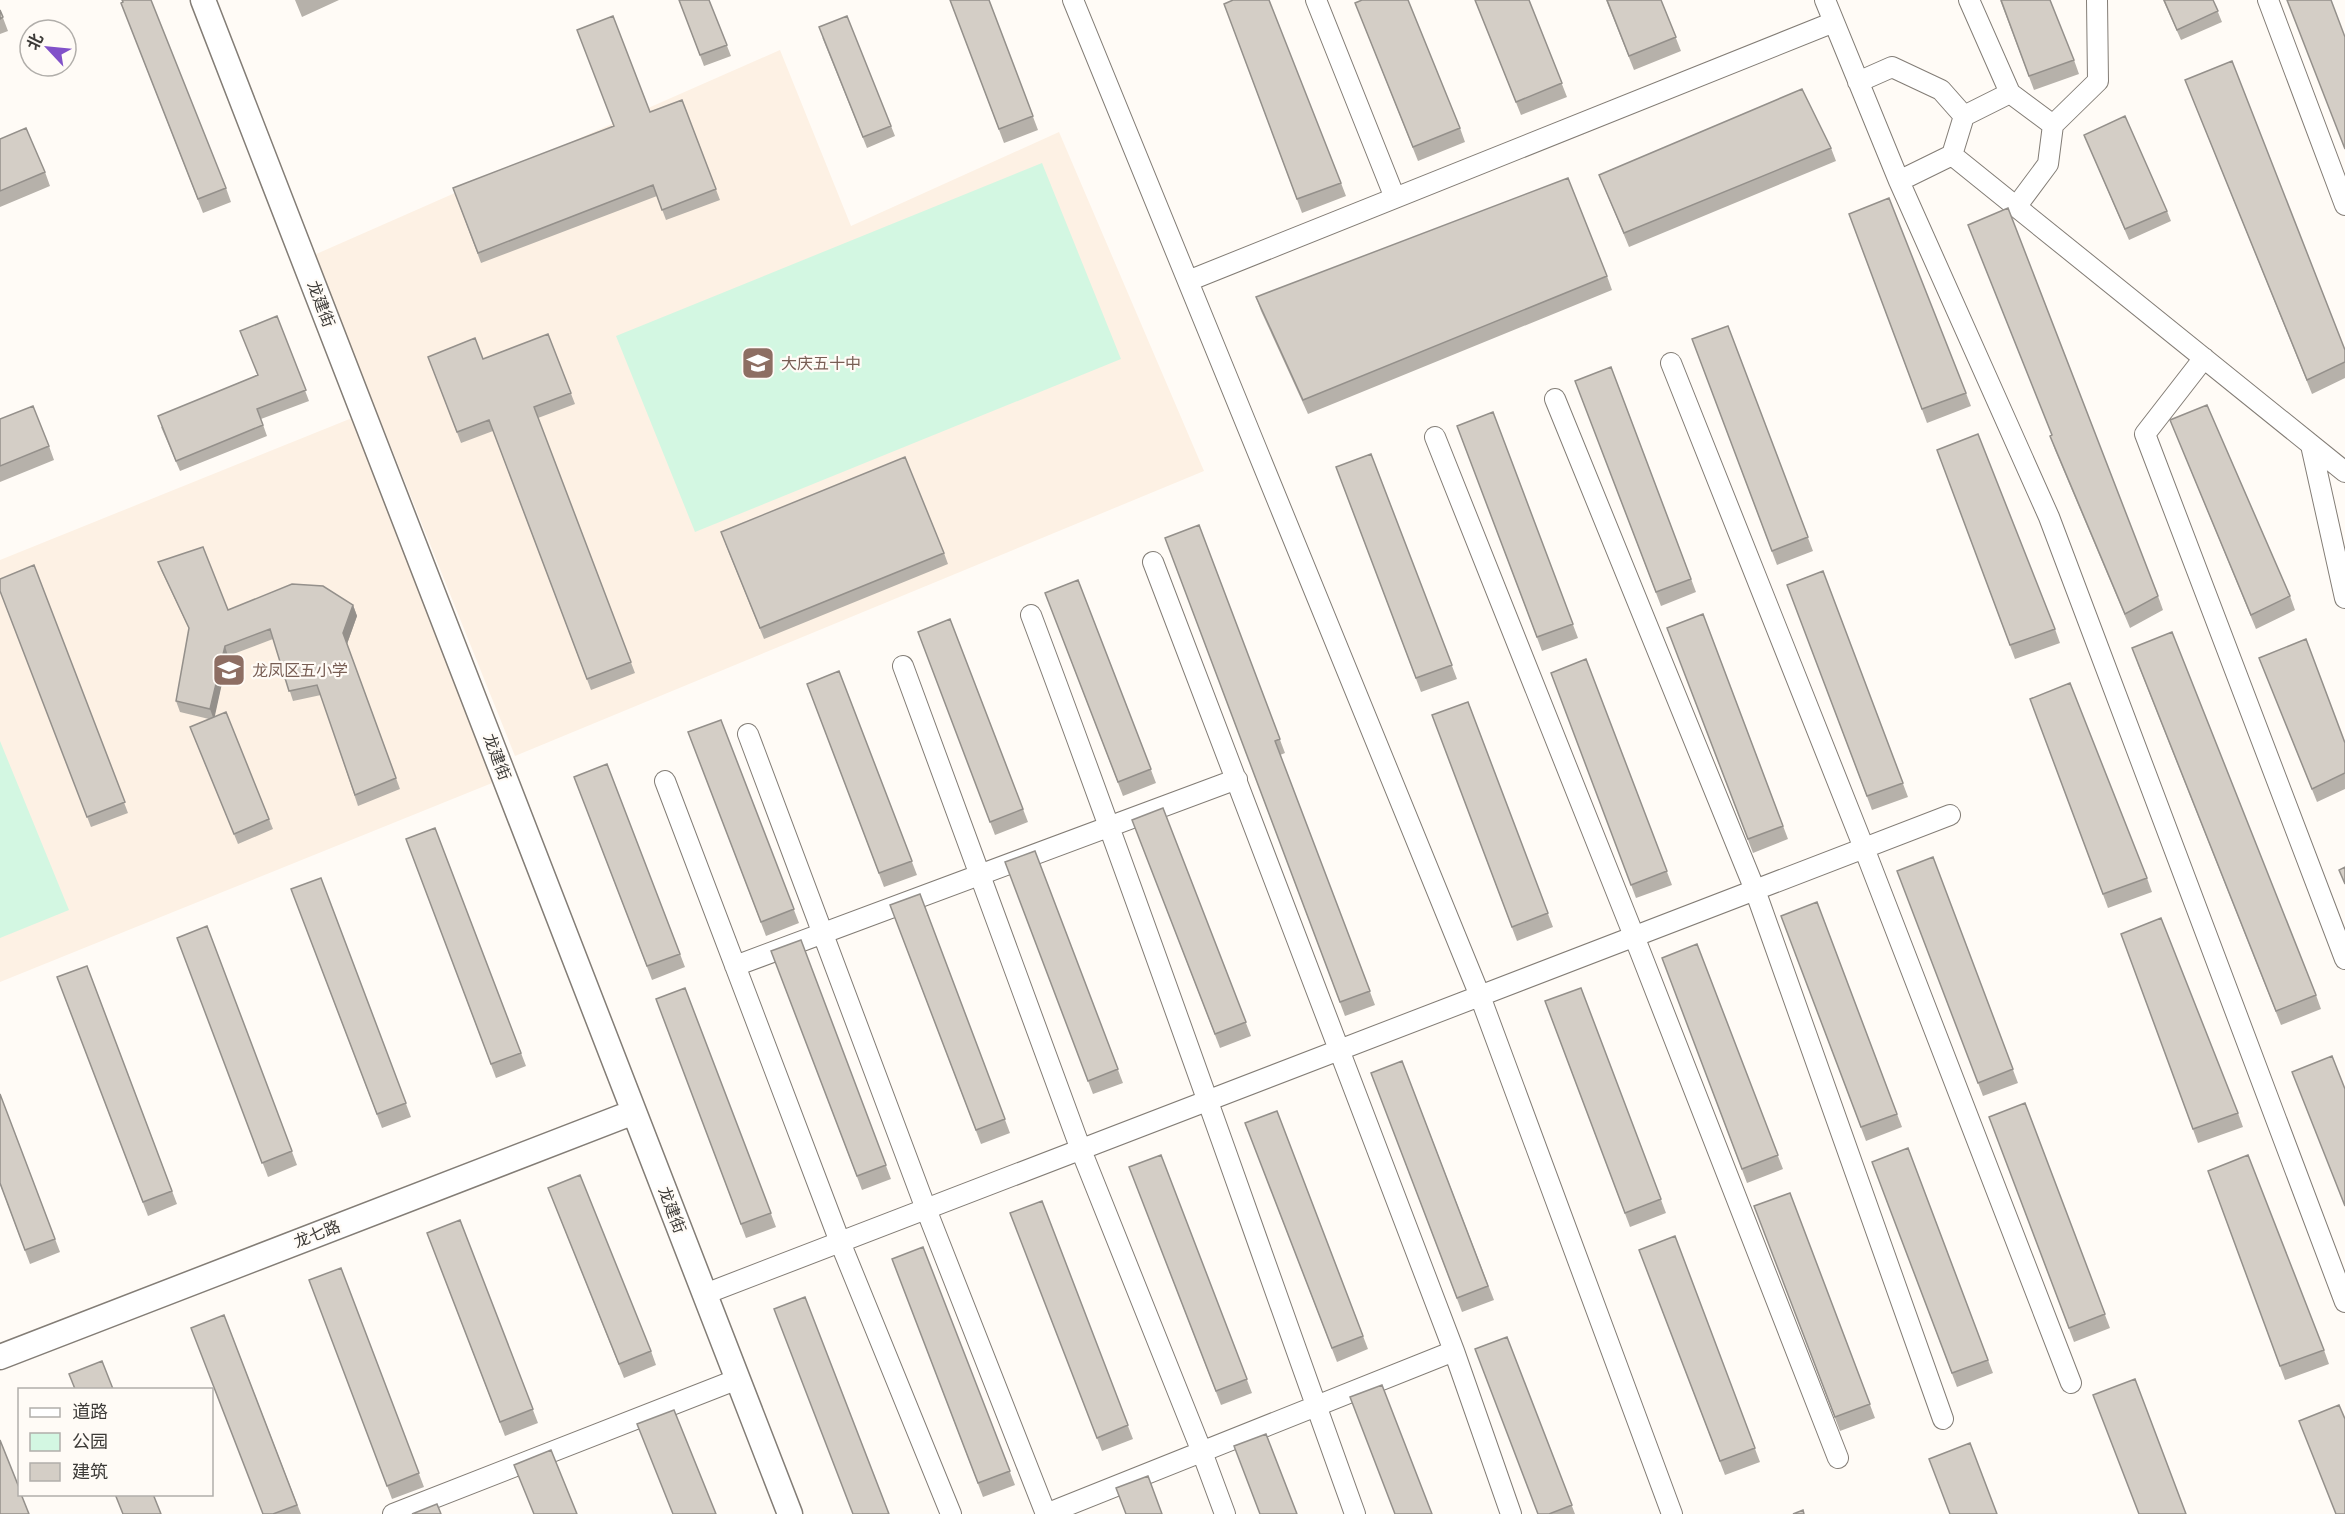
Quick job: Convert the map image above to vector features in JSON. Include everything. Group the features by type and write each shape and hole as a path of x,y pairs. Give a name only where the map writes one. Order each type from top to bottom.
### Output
{"street":[{"name":"龙建街","path":"203,0 790,1514"},
{"path":"1073,0 1480,996 1672,1514"},
{"path":"1316,0 1395,198"},
{"path":"1825,0 1899,181 2049,517 2345,1302"},
{"path":"1969,0 2010,93 2053,124"},
{"path":"2016,207 2048,164 2053,124 2098,81 2097,0"},
{"path":"2268,0 2344,197"},
{"path":"1188,282 1834,22"},
{"path":"1858,82 1892,67 1941,90 1964,116"},
{"path":"1899,181 1952,155 1964,116 2010,93"},
{"path":"1952,155 2345,472"},
{"path":"2204,358 2145,434 2345,959"},
{"path":"1671,363 1864,848 2071,1383"},
{"path":"1555,399 1755,890 1943,1419"},
{"path":"1435,437 1634,936 1838,1458"},
{"path":"2311,445 2345,598"},
{"path":"1153,562 1238,779 1338,1051 1454,1351 1511,1514"},
{"path":"1031,615 1111,826 1206,1101 1355,1514"},
{"path":"903,666 1081,1150 1225,1514"},
{"path":"747,734 824,933 926,1209 1046,1514 1454,1351"},
{"path":"735,966 1238,779"},
{"path":"665,781 840,1242 951,1514"},
{"path":"705,1294 1950,815"},
{"name":"龙七路","path":"0,1357 634,1112"},
{"path":"393,1514 738,1379"}],"shaded area":[{"name":"大庆五十中","path":"780,50 851,226 1059,132 1204,471 515,756 314,255"},
{"name":"龙凤区五小学","path":"357,416 502,779 0,982 0,560"}],"green space":[{"path":"1042,163 1121,359 695,532 616,336"},
{"path":"0,741 69,910 0,938"}],"building":[{"path":"122,0 151,0 226,188 198,199 121,3"},
{"path":"679,0 709,0 727,45 700,55"},
{"path":"950,0 989,0 1033,116 999,129"},
{"path":"1233,0 1269,0 1341,183 1297,199 1224,4"},
{"path":"1362,0 1408,0 1460,128 1413,147 1355,3"},
{"path":"1475,0 1529,0 1562,83 1516,102"},
{"path":"1607,0 1661,0 1676,37 1629,56"},
{"path":"2001,0 2050,0 2074,60 2029,76"},
{"path":"2164,0 2213,0 2218,11 2177,30"},
{"path":"2287,0 2331,0 2345,37 2345,149"},
{"path":"613,16 650,112 682,100 716,189 662,210 653,185 478,253 453,188 614,126 577,30"},
{"path":"847,16 891,126 863,137 819,27"},
{"path":"2232,61 2345,350 2345,362 2307,380 2185,80"},
{"path":"1802,89 1831,148 1624,233 1599,175"},
{"path":"2125,116 2167,211 2125,229 2084,135"},
{"path":"26,128 45,172 0,191 0,139"},
{"path":"1568,178 1607,276 1303,400 1256,297"},
{"path":"1889,198 1966,393 1922,409 1849,214"},
{"path":"2008,208 2158,596 2125,614 2050,436 2052,435 1968,225"},
{"path":"277,316 306,390 257,409 263,425 176,461 158,416 258,375 240,331"},
{"path":"1728,326 1808,537 1772,551 1692,339"},
{"path":"548,334 571,393 534,407 631,662 587,679 489,420 457,432 428,357 475,338 483,359"},
{"path":"1611,367 1691,579 1656,592 1575,381"},
{"path":"2207,405 2290,596 2251,615 2170,420"},
{"path":"33,406 49,446 0,466 0,419"},
{"path":"1493,412 1573,624 1537,637 1457,426"},
{"path":"1978,434 2055,629 2010,645 1937,450"},
{"path":"1371,454 1452,665 1416,678 1336,467"},
{"path":"905,457 944,553 760,628 721,532"},
{"path":"1199,525 1280,739 1275,741 1370,991 1340,1002 1165,538"},
{"path":"203,547 228,610 292,584 323,586 353,605 343,633 396,778 355,795 317,685 289,691 270,629 225,646 210,709 176,701 189,628 158,562"},
{"path":"34,565 125,802 87,817 0,591 0,579"},
{"path":"1823,571 1903,783 1867,796 1787,585"},
{"path":"1078,580 1151,769 1118,782 1045,593"},
{"path":"1703,614 1783,826 1748,839 1667,628"},
{"path":"950,619 1023,809 990,822 918,632"},
{"path":"2172,632 2316,995 2276,1011 2132,648"},
{"path":"2306,639 2345,743 2345,773 2312,789 2259,658"},
{"path":"1586,659 1667,871 1631,885 1551,673"},
{"path":"839,671 912,861 879,873 807,684"},
{"path":"2070,683 2147,878 2103,894 2030,699"},
{"path":"1468,702 1548,913 1512,927 1432,715"},
{"path":"226,712 269,819 234,834 190,727"},
{"path":"721,720 794,909 761,922 688,732"},
{"path":"607,764 680,954 647,966 574,777"},
{"path":"1163,808 1246,1022 1215,1034 1132,820"},
{"path":"435,828 521,1053 491,1064 406,839"},
{"path":"1035,851 1118,1069 1088,1081 1005,862"},
{"path":"1933,857 2013,1069 1978,1083 1897,871"},
{"path":"2345,867 2345,884 2339,870"},
{"path":"321,878 406,1103 377,1114 291,889"},
{"path":"920,894 1005,1119 976,1130 890,905"},
{"path":"1817,902 1897,1114 1861,1127 1781,916"},
{"path":"2161,918 2238,1113 2193,1129 2121,934"},
{"path":"207,926 292,1151 262,1163 177,938"},
{"path":"801,940 886,1165 857,1176 771,951"},
{"path":"1697,944 1778,1155 1742,1169 1662,958"},
{"path":"87,966 172,1191 143,1202 57,977"},
{"path":"685,988 771,1213 741,1224 656,999"},
{"path":"1581,988 1661,1199 1625,1213 1545,1001"},
{"path":"2332,1056 2345,1089 2345,1206 2292,1072"},
{"path":"1402,1061 1488,1286 1457,1298 1371,1073"},
{"path":"0,1094 55,1239 25,1250 0,1183"},
{"path":"2025,1103 2105,1314 2069,1328 1989,1117"},
{"path":"1277,1111 1363,1336 1332,1348 1245,1123"},
{"path":"1908,1148 1988,1360 1952,1373 1872,1162"},
{"path":"1161,1155 1247,1379 1216,1391 1129,1167"},
{"path":"2248,1155 2324,1350 2280,1366 2208,1171"},
{"path":"580,1175 651,1351 619,1364 548,1188"},
{"path":"1790,1193 1870,1404 1835,1417 1754,1206"},
{"path":"1042,1201 1128,1425 1097,1438 1010,1213"},
{"path":"460,1220 533,1409 500,1422 427,1233"},
{"path":"1675,1236 1755,1448 1720,1461 1639,1250"},
{"path":"923,1247 1010,1471 978,1483 892,1259"},
{"path":"341,1268 419,1473 387,1486 309,1280"},
{"path":"805,1297 889,1514 853,1514 774,1309"},
{"path":"224,1315 297,1505 273,1514 263,1514 191,1328"},
{"path":"1507,1337 1572,1505 1549,1514 1538,1514 1475,1349"},
{"path":"102,1361 113,1388 75,1388 69,1374"},
{"path":"2135,1379 2186,1514 2139,1514 2093,1395"},
{"path":"1382,1385 1432,1514 1395,1514 1350,1397"},
{"path":"2339,1405 2345,1419 2345,1514 2336,1514 2299,1421"},
{"path":"674,1410 716,1514 673,1514 637,1424"},
{"path":"1266,1434 1297,1514 1260,1514 1234,1446"},
{"path":"0,1440 18,1485 18,1496 22,1496 29,1514 0,1514"},
{"path":"1970,1443 1997,1514 1950,1514 1929,1459"},
{"path":"551,1450 577,1514 534,1514 514,1465"},
{"path":"1148,1476 1162,1514 1126,1514 1116,1488"},
{"path":"116,1496 154,1496 161,1514 123,1514"},
{"path":"437,1504 441,1514 412,1514"}],"place":[{"name":"大庆五十中","path":"758,363"},
{"name":"龙凤区五小学","path":"229,670"}]}
